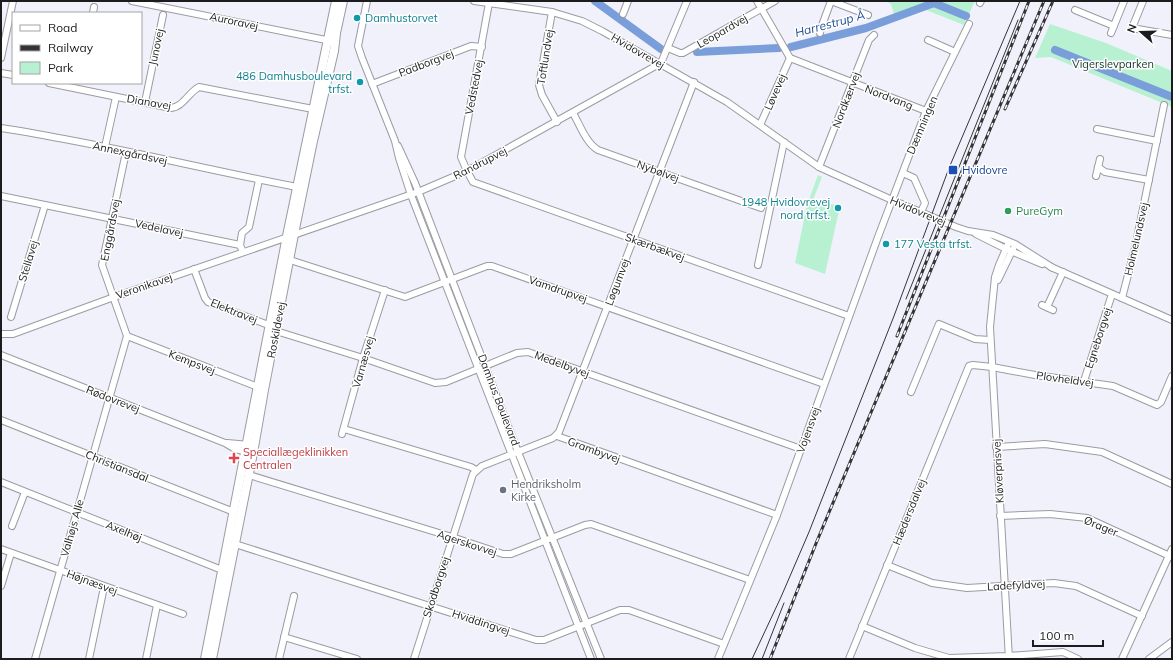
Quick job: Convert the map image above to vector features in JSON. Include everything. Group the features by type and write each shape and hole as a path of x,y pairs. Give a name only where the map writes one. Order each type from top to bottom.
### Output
{"main road":[{"name":"Roskildevej","path":"205,659 234,512 250,449 291,235 334,51 331,41 336,1"},
{"name":"Roskildevej","path":"212,659 249,475 250,449 258,387 290,260 291,235 297,187 313,109 343,1"}],"street":[{"path":"1,58 13,1"},
{"name":"Auroravej","path":"132,1 331,41"},
{"name":"Damhus Boulevard","path":"367,1 358,46 362,58 395,141 418,192 518,452 588,623 601,659"},
{"name":"Hvidovrevej","path":"474,1 552,12 582,21 602,30 727,102 820,167 892,200 968,231 1008,251 1063,272 1172,320"},
{"path":"623,14 628,1"},
{"path":"661,64 688,1"},
{"path":"757,1 790,58"},
{"name":"Leopardvej","path":"668,48 683,53 775,1"},
{"path":"820,33 831,1 868,15"},
{"path":"1111,33 1124,1"},
{"path":"1143,1 1132,28 1172,35"},
{"name":"Vedstedvej","path":"466,171 461,157 489,3"},
{"path":"1074,10 1114,26"},
{"name":"Toftlundvej","path":"552,12 539,85 542,95 557,122"},
{"name":"Junovej","path":"144,102 163,15"},
{"name":"Dæmningen","path":"892,200 926,111 969,24"},
{"name":"Nordkærvej","path":"820,167 869,40 874,35"},
{"path":"928,40 955,52"},
{"name":"Padborgvej","path":"372,84 471,46 482,47"},
{"name":"Nordvang","path":"790,58 926,111"},
{"name":"Løvevej","path":"760,125 790,58"},
{"name":"Randrupvej","path":"291,235 411,195 466,171 661,64"},
{"path":"1,73 12,76"},
{"name":"Løgumvej","path":"557,436 694,82"},
{"name":"Dianavej","path":"59,84 78,86 116,97 171,108 175,108 199,87 313,109"},
{"path":"105,147 116,97"},
{"name":"Holmelundsvej","path":"1122,298 1135,248 1164,105"},
{"name":"Nybølvej","path":"573,113 592,146 598,150 761,208"},
{"name":"Annexgårdsvej","path":"1,128 105,147 297,187"},
{"path":"1096,130 1157,142"},
{"name":"Damhus Boulevard","path":"395,141 411,195 591,659"},
{"path":"758,265 784,142"},
{"name":"Enggårdsvej","path":"126,152 102,265 127,336"},
{"path":"1096,176 1100,159"},
{"path":"1098,167 1105,172 1149,180"},
{"name":"Skærbækvej","path":"466,171 471,180 476,184 849,316"},
{"path":"902,174 914,178 924,203 921,212"},
{"path":"243,252 240,245 242,233 249,227 259,180"},
{"name":"Vedelavej","path":"1,196 240,245"},
{"name":"Vojensvej","path":"718,659 777,515 892,200"},
{"name":"Stellavej","path":"11,317 45,205"},
{"name":"Hvidovrevej","path":"968,231 993,235 1012,243 1053,268"},
{"name":"Veronikavej","path":"1,334 13,334 291,235"},
{"name":"Kløverprisvej","path":"1009,658 990,320 999,265 1012,243"},
{"name":"Vamdrupvej","path":"290,260 407,296 444,281 487,266 492,266 824,384"},
{"name":"Elektravej","path":"194,269 204,298 208,302 273,329"},
{"path":"1048,307 1063,272"},
{"name":"Varnæsvej","path":"385,290 363,358 343,431 476,470"},
{"name":"Egneborgvej","path":"1084,381 1112,294"},
{"path":"911,392 939,324 975,339 990,340"},
{"name":"Medelbyvej","path":"273,329 435,383 446,382 517,353 525,352 801,449"},
{"path":"109,397 127,336"},
{"name":"Kempsvej","path":"127,336 258,387"},
{"name":"Rødovrevej","path":"1,355 225,443 235,449 250,449"},
{"name":"Plovheldvej","path":"969,366 992,367 1035,375 1113,386 1157,405 1161,402 1172,376"},
{"name":"Hædersdalvej","path":"849,659 969,366"},
{"name":"Valhøjs Alle","path":"35,659 109,397"},
{"name":"Christiansdal","path":"1,420 234,512"},
{"name":"Grambyvej","path":"476,470 482,466 557,436 777,515"},
{"path":"996,447 1045,444 1102,452 1172,484"},
{"name":"Skodborgvej","path":"414,659 468,485 476,470"},
{"name":"Agerskovvej","path":"249,475 506,555 591,524 750,580"},
{"name":"Axelhøj","path":"1,482 222,570"},
{"path":"12,526 25,492"},
{"name":"Ørager","path":"1000,516 1050,514 1087,518 1171,556"},
{"name":"Hviddingvej","path":"235,544 536,640 544,640 620,610 629,610 724,644"},
{"name":"Højnæsvej","path":"1,549 183,614"},
{"path":"1122,659 1171,556 1172,549"},
{"path":"1,586 11,553"},
{"name":"Ladefyldvej","path":"887,565 932,583 967,588 1054,583 1076,586 1142,616"},
{"path":"89,659 104,587"},
{"path":"280,659 294,596"},
{"path":"146,659 157,605"},
{"path":"862,626 915,648 948,659 1009,658 1063,652 1078,659"},
{"path":"284,637 357,659"},
{"path":"1149,659 1172,642"}],"green space":[{"path":"885,1 975,1 964,25 926,10 896,21 891,4"},
{"name":"Vigerslevparken","path":"1050,24 1106,43 1172,71 1172,107 1051,57 1035,58"},
{"path":"818,175 822,177 813,200 840,206 825,274 795,263 807,205"}],"waterway":[{"name":"Harrestrup Å","path":"595,1 661,49"},
{"name":"Harrestrup Å","path":"791,47 866,28 934,3 966,16"},
{"name":"Harrestrup Å","path":"697,52 779,48"},
{"name":"Harrestrup Å","path":"1055,50 1172,97"}],"tram line":[{"path":"752,659 809,532 894,316 949,168 1020,1"},
{"path":"906,299 1018,20"},
{"path":"762,659 784,603"}],"railway":[{"path":"897,336 1029,1"},
{"path":"770,659 817,541 1044,1"},
{"path":"1005,109 1053,1"}],"place":[{"name":"Damhustorvet","path":"357,18"},
{"name":"486 Damhusboulevard trfst.","path":"360,82"},
{"name":"Hvidovre","path":"953,170"},
{"name":"1948 Hvidovrevej nord trfst.","path":"838,208"},
{"name":"PureGym","path":"1008,211"},
{"name":"177 Vesta trfst.","path":"886,244"},
{"name":"Speciallægeklinikken Centralen","path":"234,458"},
{"name":"Hendriksholm Kirke","path":"503,490"}]}
